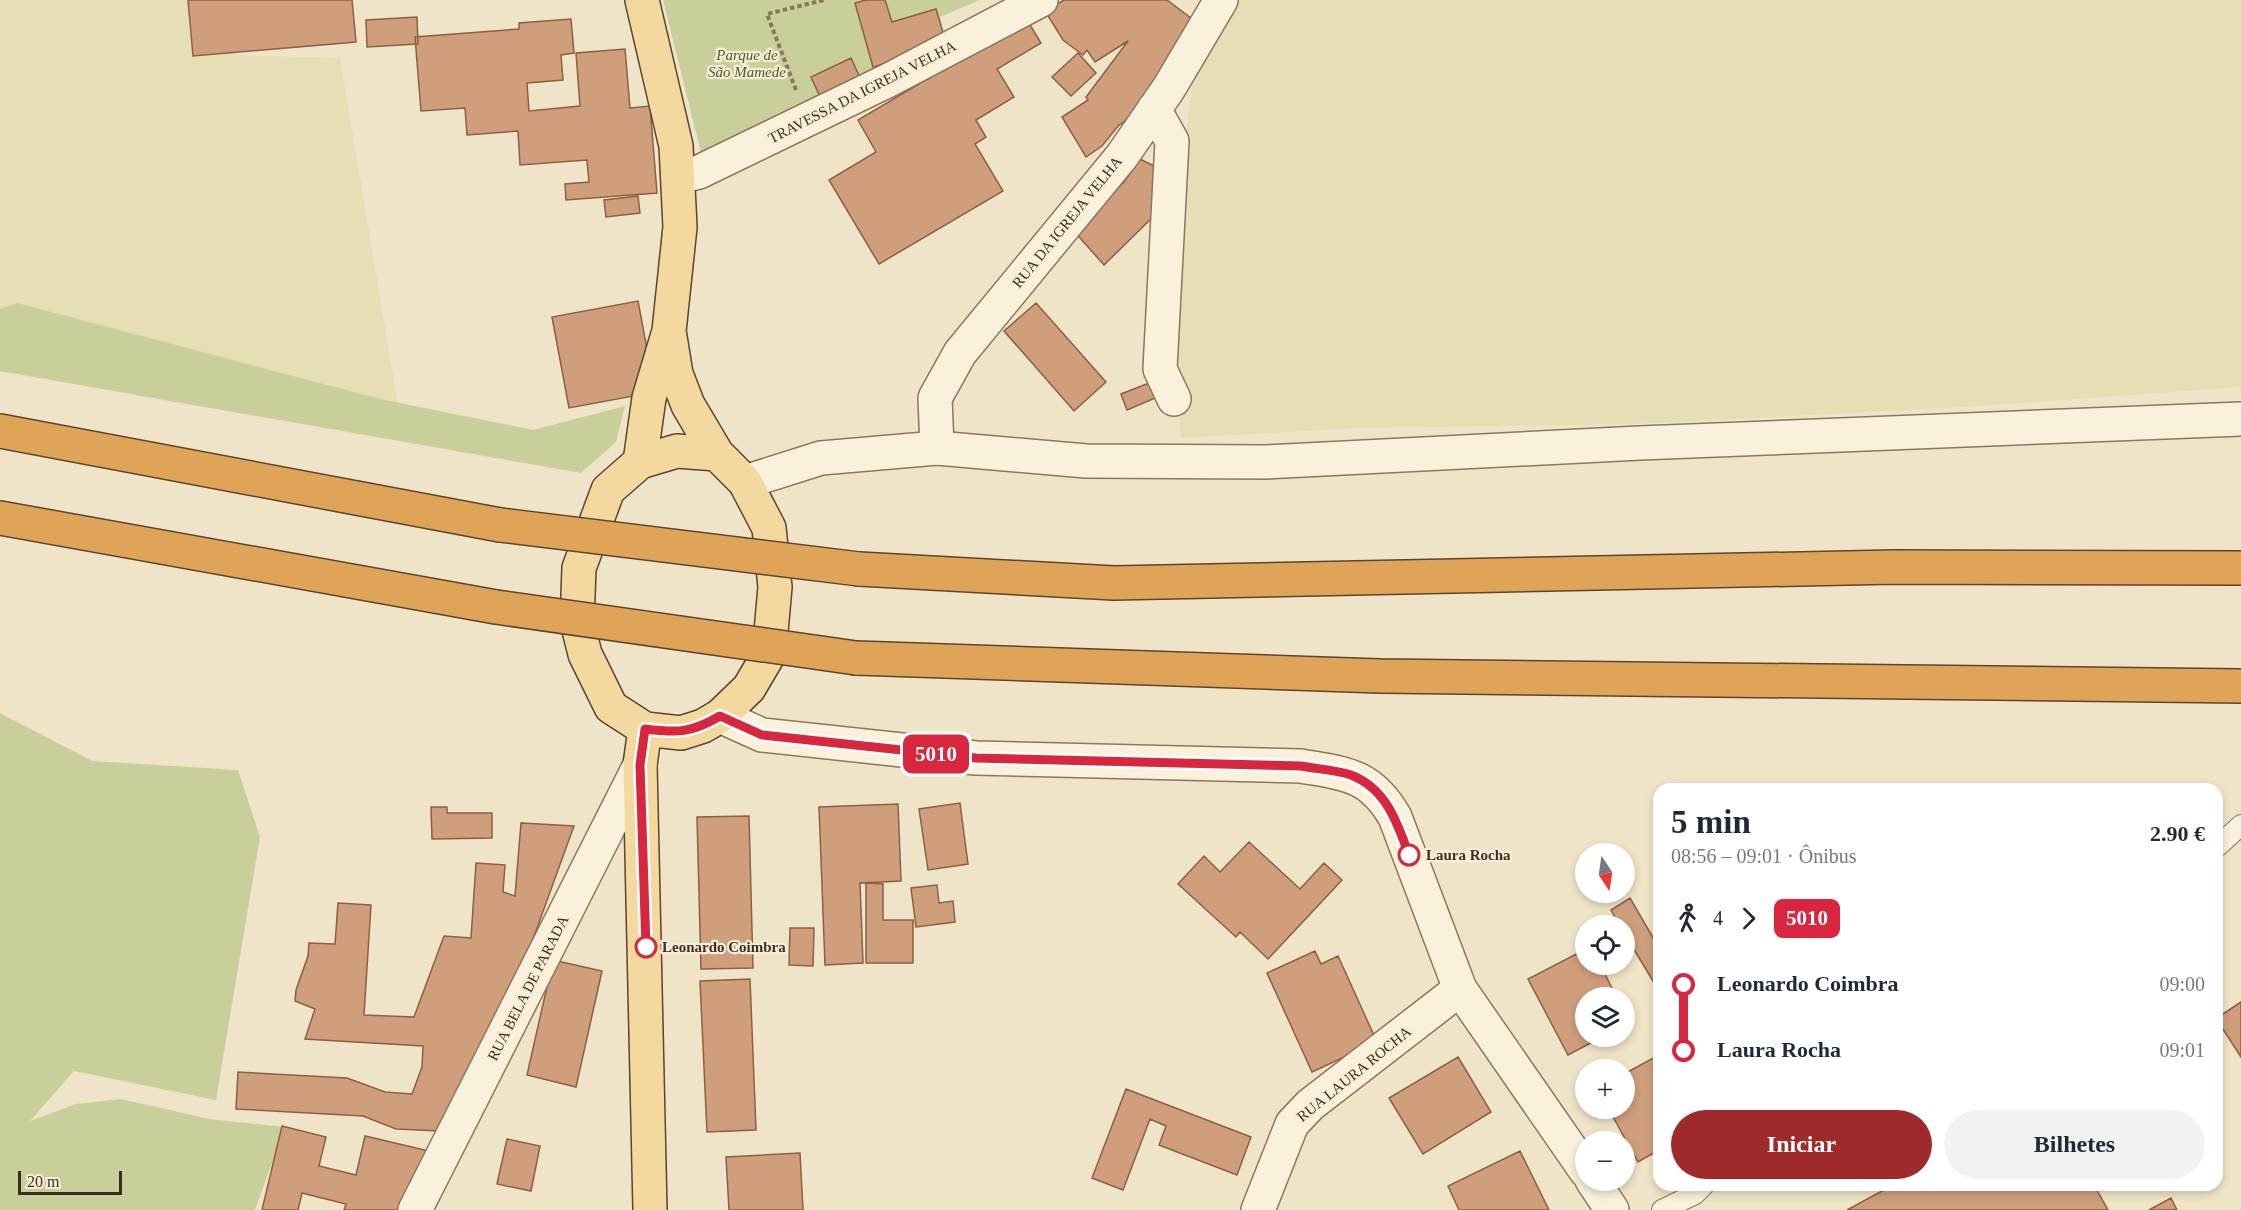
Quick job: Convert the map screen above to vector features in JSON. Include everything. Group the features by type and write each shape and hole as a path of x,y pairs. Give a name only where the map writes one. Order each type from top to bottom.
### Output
{"highway":[{"path":"0,431 500,525 859,569 1114,583 1894,567 2241,568"},
{"path":"0,518 496,607 856,658 1380,676 2241,686"}],"main road":[{"path":"640,462 649,398 669,331 680,227 676,146 642,0"},
{"path":"669,331 676,374 688,405 717,454 745,482 769,528 775,587 769,654 749,688 720,716 703,726 681,733 645,729 611,707 585,654 577,622 579,568 608,490 640,462 677,451 717,454"},
{"path":"645,729 640,765 650,1210"}],"street":[{"name":"TRAVESSA DA IGREJA VELHA","path":"679,177 699,172 889,80 1041,0"},
{"name":"RUA DA IGREJA VELHA","path":"937,448 935,398 960,353 1122,156 1154,109 1221,0"},
{"path":"1154,109 1172,141 1160,369 1174,399"},
{"path":"745,482 821,458 937,448 1086,461 1266,462 1652,442 2241,419"},
{"path":"720,716 762,735 976,758 1301,766 1352,775 1383,796 1395,817 1460,989 1575,1155"},
{"name":"RUA BELA DE PARADA","path":"415,1210 640,765"},
{"name":"RUA LAURA ROCHA","path":"1258,1210 1292,1124 1310,1105 1460,989"},
{"path":"1599,1191 1612,1210"}],"lane":[{"path":"2223,842 2241,825"},
{"path":"1662,1210 1698,1191"}],"path":[{"path":"799,98 767,14 824,0"}],"shaded area":[{"path":"0,0 190,0 200,40 238,55 340,58 403,435 179,403 0,369"},
{"path":"1235,0 2241,0 2241,387 1966,407 1637,424 1360,428 1181,438 1179,401 1169,369 1173,270 1190,99 1192,88"}],"green space":[{"name":"Parque de São Mamede","path":"663,0 980,0 940,17 944,37 702,157"},
{"path":"17,303 380,399 533,430 625,406 616,442 581,473 0,371 0,309"},
{"path":"0,713 92,761 238,770 260,837 216,1100 74,1071 30,1121 76,1104 121,1099 209,1119 285,1127 255,1210 0,1210"}],"building":[{"path":"188,0 352,0 356,42 193,56"},
{"path":"866,0 885,0 892,22 936,9 947,46 873,67 855,3"},
{"path":"1064,0 1167,0 1200,25 1130,118 1119,125 1102,146 1086,157 1062,117 1088,100 1086,97 1128,41 1095,62 1087,50 1083,55 1063,40 1045,11"},
{"path":"417,17 418,44 367,47 366,20"},
{"path":"571,19 574,53 561,55 563,80 527,83 529,111 580,106 576,53 625,49 630,108 650,106 657,193 566,200 565,184 589,182 587,160 520,165 518,131 467,135 465,108 421,111 415,37 519,29 519,23"},
{"path":"1027,20 1041,43 997,69 1014,97 976,120 986,137 975,144 1003,191 879,264 829,180 876,152 858,120"},
{"path":"1078,53 1096,73 1071,96 1052,77"},
{"path":"851,58 862,82 822,101 811,77"},
{"path":"1140,159 1156,167 1155,215 1104,265 1073,230 1124,182"},
{"path":"638,196 640,213 606,217 604,200"},
{"path":"638,301 655,392 569,408 552,317"},
{"path":"1036,303 1106,382 1074,411 1004,331"},
{"path":"1149,383 1155,398 1127,410 1121,394"},
{"path":"960,803 968,864 928,870 919,809"},
{"path":"898,804 901,881 860,883 863,963 825,965 819,807"},
{"path":"431,807 447,807 447,813 492,813 492,838 432,839"},
{"path":"749,816 753,968 701,969 697,817"},
{"path":"521,823 574,826 463,1132 396,1129 363,1116 236,1109 238,1072 347,1078 385,1092 412,1094 422,1067 423,1046 305,1039 315,1009 295,1001 296,990 308,956 309,943 335,944 338,903 371,905 364,1015 414,1017 444,936 471,938 476,863 505,865 503,892 515,896"},
{"path":"1249,842 1300,889 1324,863 1342,880 1268,959 1240,932 1236,937 1178,884 1204,856 1220,872"},
{"path":"866,883 883,884 883,920 913,920 913,963 866,963"},
{"path":"937,885 939,903 953,901 955,922 916,927 911,888"},
{"path":"1622,903 1633,903 1653,938 1653,981 1635,951 1635,915 1614,915 1611,910"},
{"path":"790,928 814,928 813,966 789,965"},
{"path":"1315,951 1321,964 1338,956 1377,1042 1312,1072 1267,973"},
{"path":"1575,955 1575,975 1606,975 1612,987 1575,987 1575,1047 1583,1047 1568,1055 1528,979"},
{"path":"553,960 602,971 576,1087 527,1075"},
{"path":"750,979 756,1130 707,1132 700,981"},
{"path":"2241,1002 2241,1057 2223,1029 2223,1014"},
{"path":"1458,1057 1491,1112 1423,1154 1389,1098"},
{"path":"1653,1058 1653,1153 1638,1162 1635,1157 1635,1131 1621,1131 1614,1119 1635,1119 1635,1068"},
{"path":"1126,1089 1251,1137 1237,1175 1159,1145 1166,1126 1150,1119 1123,1190 1092,1178"},
{"path":"282,1126 326,1137 319,1166 356,1175 365,1136 429,1151 414,1210 344,1210 346,1204 302,1193 298,1210 262,1210"},
{"path":"507,1139 540,1146 531,1191 497,1184"},
{"path":"1520,1151 1549,1210 1459,1210 1448,1186"},
{"path":"800,1153 803,1210 729,1210 726,1157"},
{"path":"1882,1191 2097,1191 2108,1210 1847,1210"},
{"path":"2171,1198 2177,1210 2149,1210"}],"bus line":[{"name":"5010","path":"646,947 640,765 645,729 681,733 703,726 720,716 762,735 976,758 1301,766 1352,775 1383,796 1395,817 1409,855"}],"place":[{"name":"Laura Rocha","path":"1409,855"},
{"name":"Leonardo Coimbra","path":"646,947"}]}
